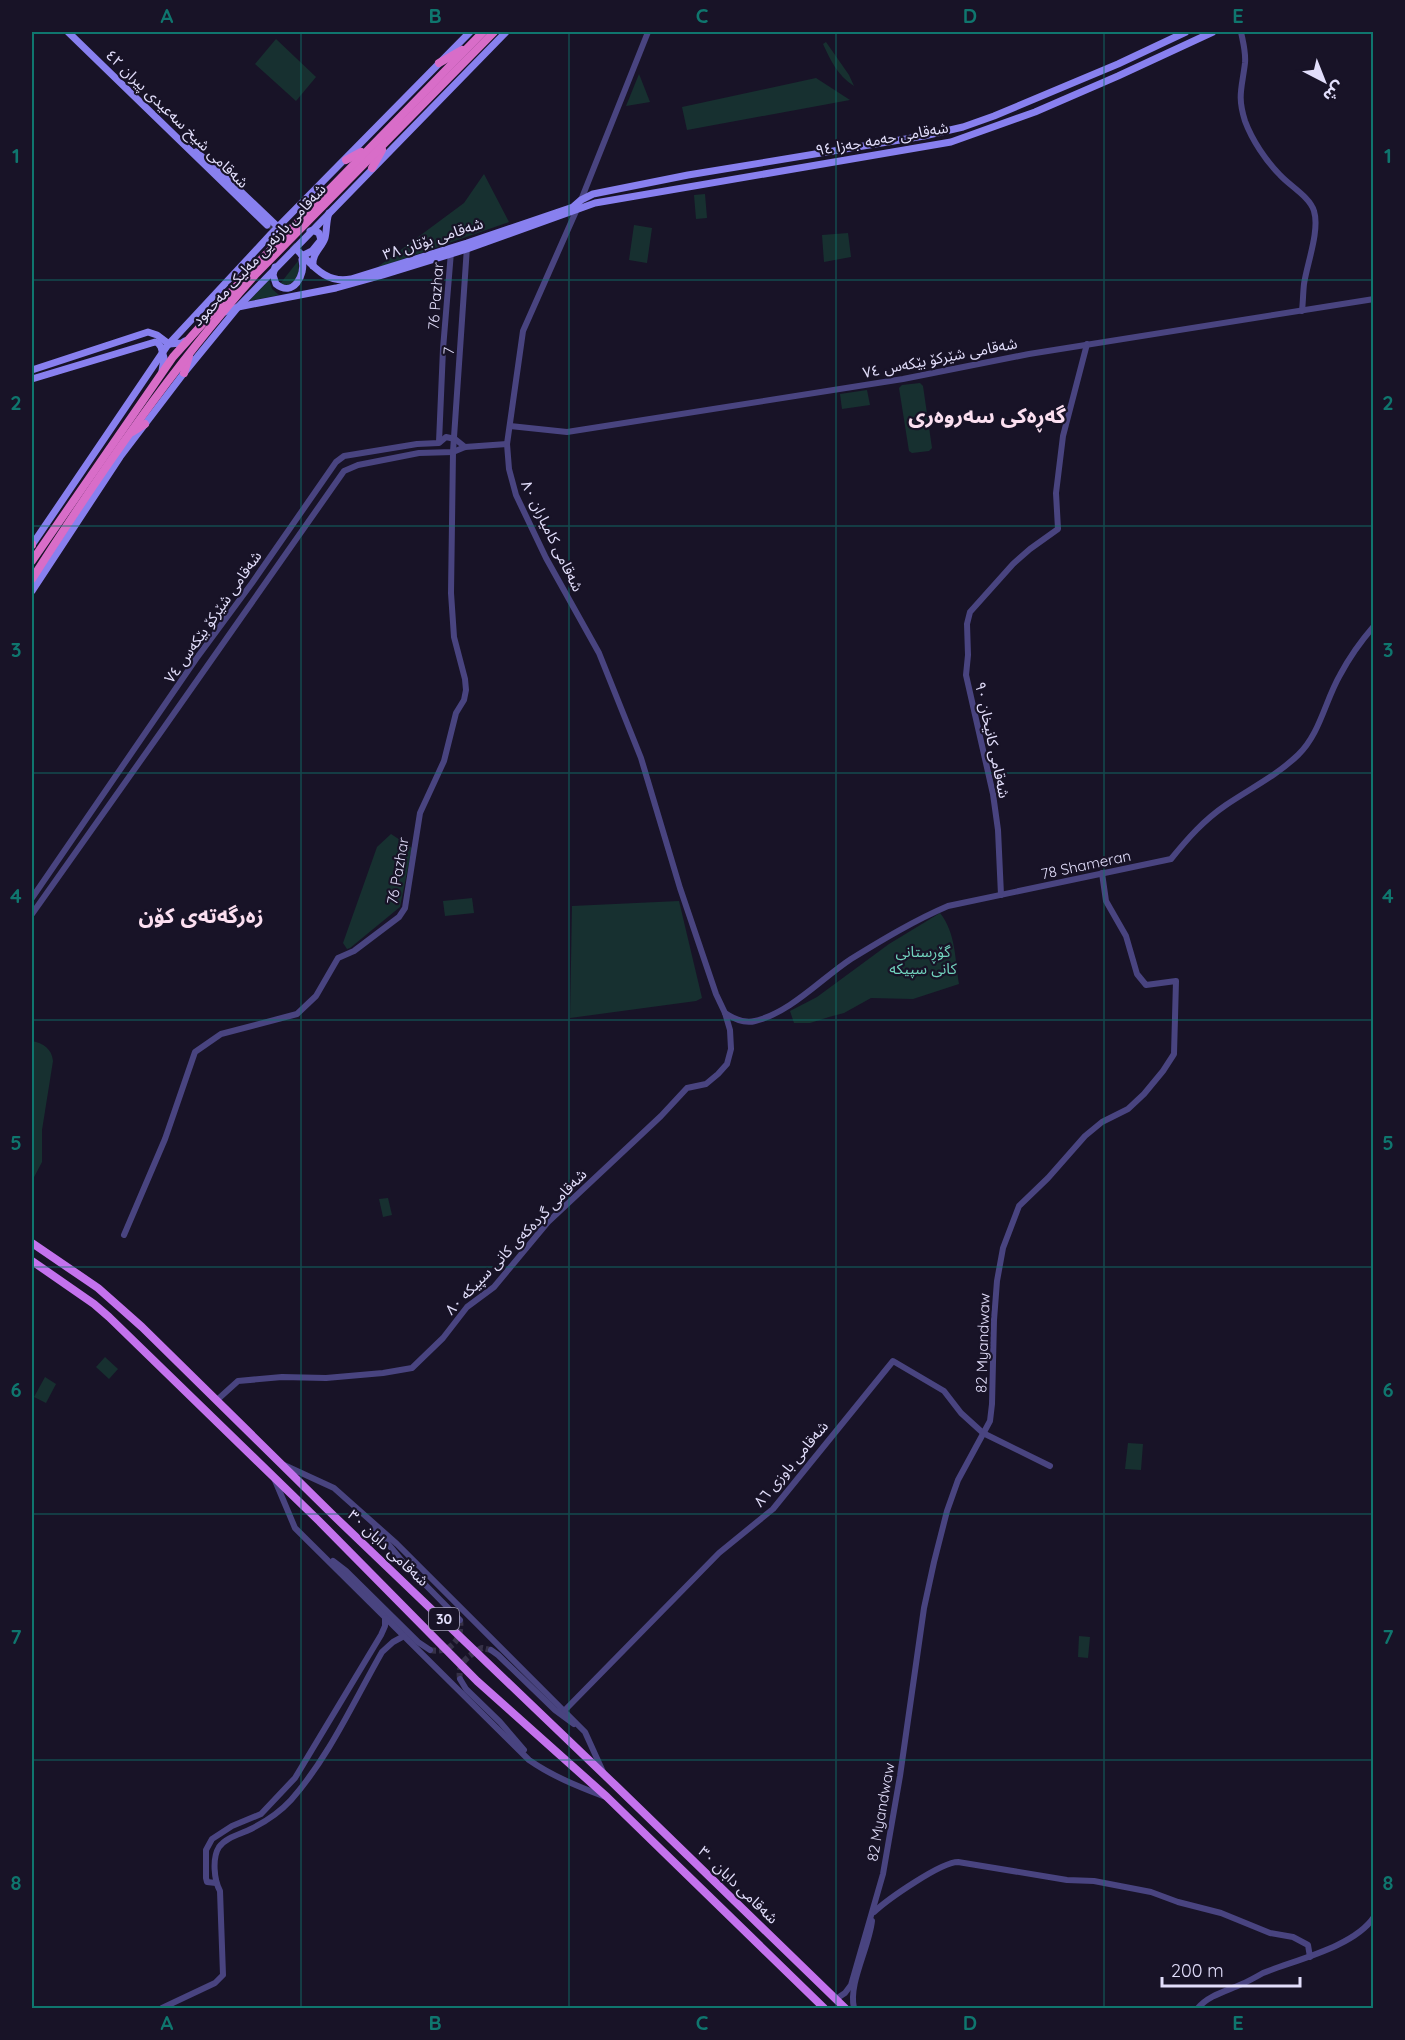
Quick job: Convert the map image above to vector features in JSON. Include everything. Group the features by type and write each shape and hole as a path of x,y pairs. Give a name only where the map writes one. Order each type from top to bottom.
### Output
{"highway":[{"name":"شەقامی بازنەیی مەلیک مەحمود","path":"32,561 162,371 190,338 222,301 483,32"},
{"name":"شەقامی بازنەیی مەلیک مەحمود","path":"32,579 129,434 220,315 255,274 387,140 446,87 494,32"},
{"path":"439,63 470,46"},
{"path":"372,168 387,140"},
{"path":"346,160 367,150"},
{"path":"184,373 191,350"},
{"path":"129,434 145,424"},
{"path":"37,570 47,567"}],"main road":[{"name":"شەقامی شیخ سەعیدی پیران ٤٢","path":"69,32 268,225"},
{"name":"شەقامی شیخ سەعیدی پیران ٤٢","path":"74,32 193,152"},
{"path":"32,545 169,344 271,234 470,32"},
{"path":"32,591 86,500 238,307 372,168 446,87 506,32"},
{"name":"شەقامی حەمە جەزا ٩٤","path":"581,200 593,194 688,175 963,128 1186,32"},
{"name":"شەقامی حەمە جەزا ٩٤","path":"575,211 595,203 951,142 1035,112 1213,32"},
{"path":"1163,43 1167,53"},
{"path":"949,131 951,142"},
{"path":"193,152 216,168 278,227"},
{"path":"193,152 205,170 271,234"},
{"name":"شەقامی بۆتان ٣٨","path":"467,246 573,207 581,200"},
{"path":"313,266 314,255 325,237 326,224 331,210"},
{"name":"شەقامی بۆتان ٣٨","path":"220,315 238,307 358,282 575,211"},
{"path":"276,266 273,275 276,284 290,288 302,276 300,255 312,251 321,240 321,236 316,231 310,231"},
{"name":"شەقامی بۆتان ٣٨","path":"300,255 326,277 345,280 451,251"},
{"name":"شەقامی بۆتان ٣٨","path":"300,255 325,280 338,283 358,282"},
{"path":"32,370 144,333 153,333 169,344 182,344 190,338"},
{"path":"144,333 145,345"},
{"path":"32,379 158,343 163,352 162,371"},
{"name":"شەقامی دابان ٣٠","path":"32,1243 98,1288 142,1327 845,2008"},
{"name":"شەقامی دابان ٣٠","path":"32,1261 109,1317 319,1521 477,1681 607,1797 820,2007"},
{"path":"678,1867 687,1865 688,1856"},
{"path":"691,1879 694,1870 703,1869"}],"street":[{"name":"شەقامی کامیاران ٨٠","path":"648,32 581,200 523,331 507,444 512,484 521,506 546,558 599,653 628,722 653,792 680,888 716,994 725,1013"},
{"path":"1240,32 1245,50 1245,63 1240,88 1240,103 1246,123 1278,174 1310,203 1314,210 1315,230 1304,284 1302,311"},
{"name":"7","path":"453,460 467,246"},
{"name":"76 Pazhar","path":"439,442 451,251"},
{"name":"شەقامی شێرکۆ بێکەس ٧٤","path":"510,426 567,432 903,379 1087,344 1374,299"},
{"name":"شەقامی کانیخان ٩٠","path":"1001,895 998,830 993,794 966,675 967,624 970,612 1013,564 1029,549 1058,529 1056,493 1063,436 1087,344"},
{"name":"شەقامی شێرکۆ بێکەس ٧٤","path":"32,898 196,659 336,462 344,456 439,442 446,437 455,439"},
{"path":"455,439 465,447"},
{"path":"439,442 445,452"},
{"name":"شەقامی شێرکۆ بێکەس ٧٤","path":"32,914 344,471 365,463 419,453 453,452 465,447 507,444"},
{"name":"76 Pazhar","path":"124,1235 165,1139 195,1052 221,1035 297,1014 316,996 338,958 354,951 404,911 420,813 444,760 456,713 464,700 466,690 454,637 451,593 453,460"},
{"name":"78 Shameran","path":"725,1013 734,1019 748,1022 767,1017 851,960 948,906 1171,859 1191,834 1208,818 1263,783 1298,755 1317,727 1340,675 1374,626"},
{"name":"82 Myandwaw","path":"872,1913 883,1874 894,1813 923,1617 934,1562 947,1511 958,1480 990,1421 992,1412 992,1347 997,1281 1004,1248 1019,1206 1048,1178 1084,1136 1102,1122 1128,1108 1144,1094 1174,1053 1176,981 1146,986 1137,974 1126,936 1106,901 1101,873"},
{"name":"شەقامی گردەکەی کانی سپیکە ٨٠","path":"217,1400 238,1381 282,1377 326,1378 412,1368 443,1338 467,1306 494,1287 548,1222 661,1116 687,1088 706,1084 727,1064 731,1049 730,1030 725,1013"},
{"name":"شەقامی باوزی ٨٦","path":"565,1710 719,1553 773,1509 894,1361 944,1391 961,1413 983,1433 1050,1466"},
{"path":"284,1465 334,1488 397,1544 585,1732 604,1774"},
{"path":"274,1478 295,1528 529,1760 564,1780 607,1797"},
{"path":"361,1511 402,1561 460,1620"},
{"path":"311,1544 346,1571 418,1642 430,1650"},
{"path":"216,1883 207,1882 206,1878 206,1850 212,1839 232,1826 261,1814 295,1778 381,1635 385,1618"},
{"path":"162,2008 215,1983 223,1975 220,1891 216,1883 215,1862 219,1847 230,1839 260,1825 291,1800 309,1777 382,1652 393,1641 404,1636"},
{"path":"490,1650 555,1710 585,1732"},
{"path":"460,1679 463,1686 500,1722 538,1767"},
{"path":"350,1688 358,1693"},
{"path":"255,1817 260,1825"},
{"path":"836,1999 843,1996 849,1988 872,1913 888,1900 945,1865 958,1862 1067,1880 1094,1881 1158,1893 1178,1902 1221,1913 1270,1933 1297,1939 1308,1945 1310,1957"},
{"path":"854,2008 853,1990 869,1938 872,1913"},
{"path":"1198,2008 1223,1991 1264,1973 1310,1957 1357,1934 1374,1917"}],"green space":[{"path":"276,39 316,77 296,101 255,64"},
{"path":"826,42 854,86 835,67 823,44"},
{"path":"639,74 650,102 626,106"},
{"path":"816,78 850,100 687,130 682,107"},
{"path":"484,174 509,222 375,269 464,203"},
{"path":"705,194 707,218 696,219 694,195"},
{"path":"634,225 652,228 647,263 629,260"},
{"path":"848,233 851,257 824,262 822,235"},
{"path":"298,261 299,270 296,280 288,285 280,284"},
{"path":"269,280 272,289 279,295 249,301"},
{"path":"920,383 923,386 932,448 929,451 912,453 909,451 899,388 902,385"},
{"path":"867,390 870,405 842,409 840,394"},
{"path":"391,834 412,848 400,907 347,949 343,943 377,847"},
{"path":"472,898 474,913 445,916 443,901"},
{"path":"679,901 702,998 696,1001 570,1018 572,906"},
{"name":"گۆڕستانی کانی سپیکە","path":"940,913 952,938 959,984 913,999 871,998 844,1013 810,1023 794,1023 790,1011 817,997 889,944"},
{"path":"32,1041 46,1047 53,1061 42,1130 42,1162 32,1181"},
{"path":"388,1198 392,1215 383,1217 379,1199"},
{"path":"105,1357 118,1369 109,1379 96,1367"},
{"path":"45,1377 56,1384 46,1403 34,1397"},
{"path":"1128,1443 1143,1444 1141,1470 1125,1469"},
{"path":"1079,1636 1090,1637 1088,1658 1078,1657"}],"tunnel":[{"path":"269,224 298,251"},
{"path":"430,1650 444,1650 454,1644 459,1633 460,1620"},
{"path":"460,1679 460,1668 469,1657 482,1648 491,1650"}],"district":[{"name":"گەڕەکی سەروەری","path":"987,416"},
{"name":"زەرگەتەی کۆن","path":"201,916"}]}
